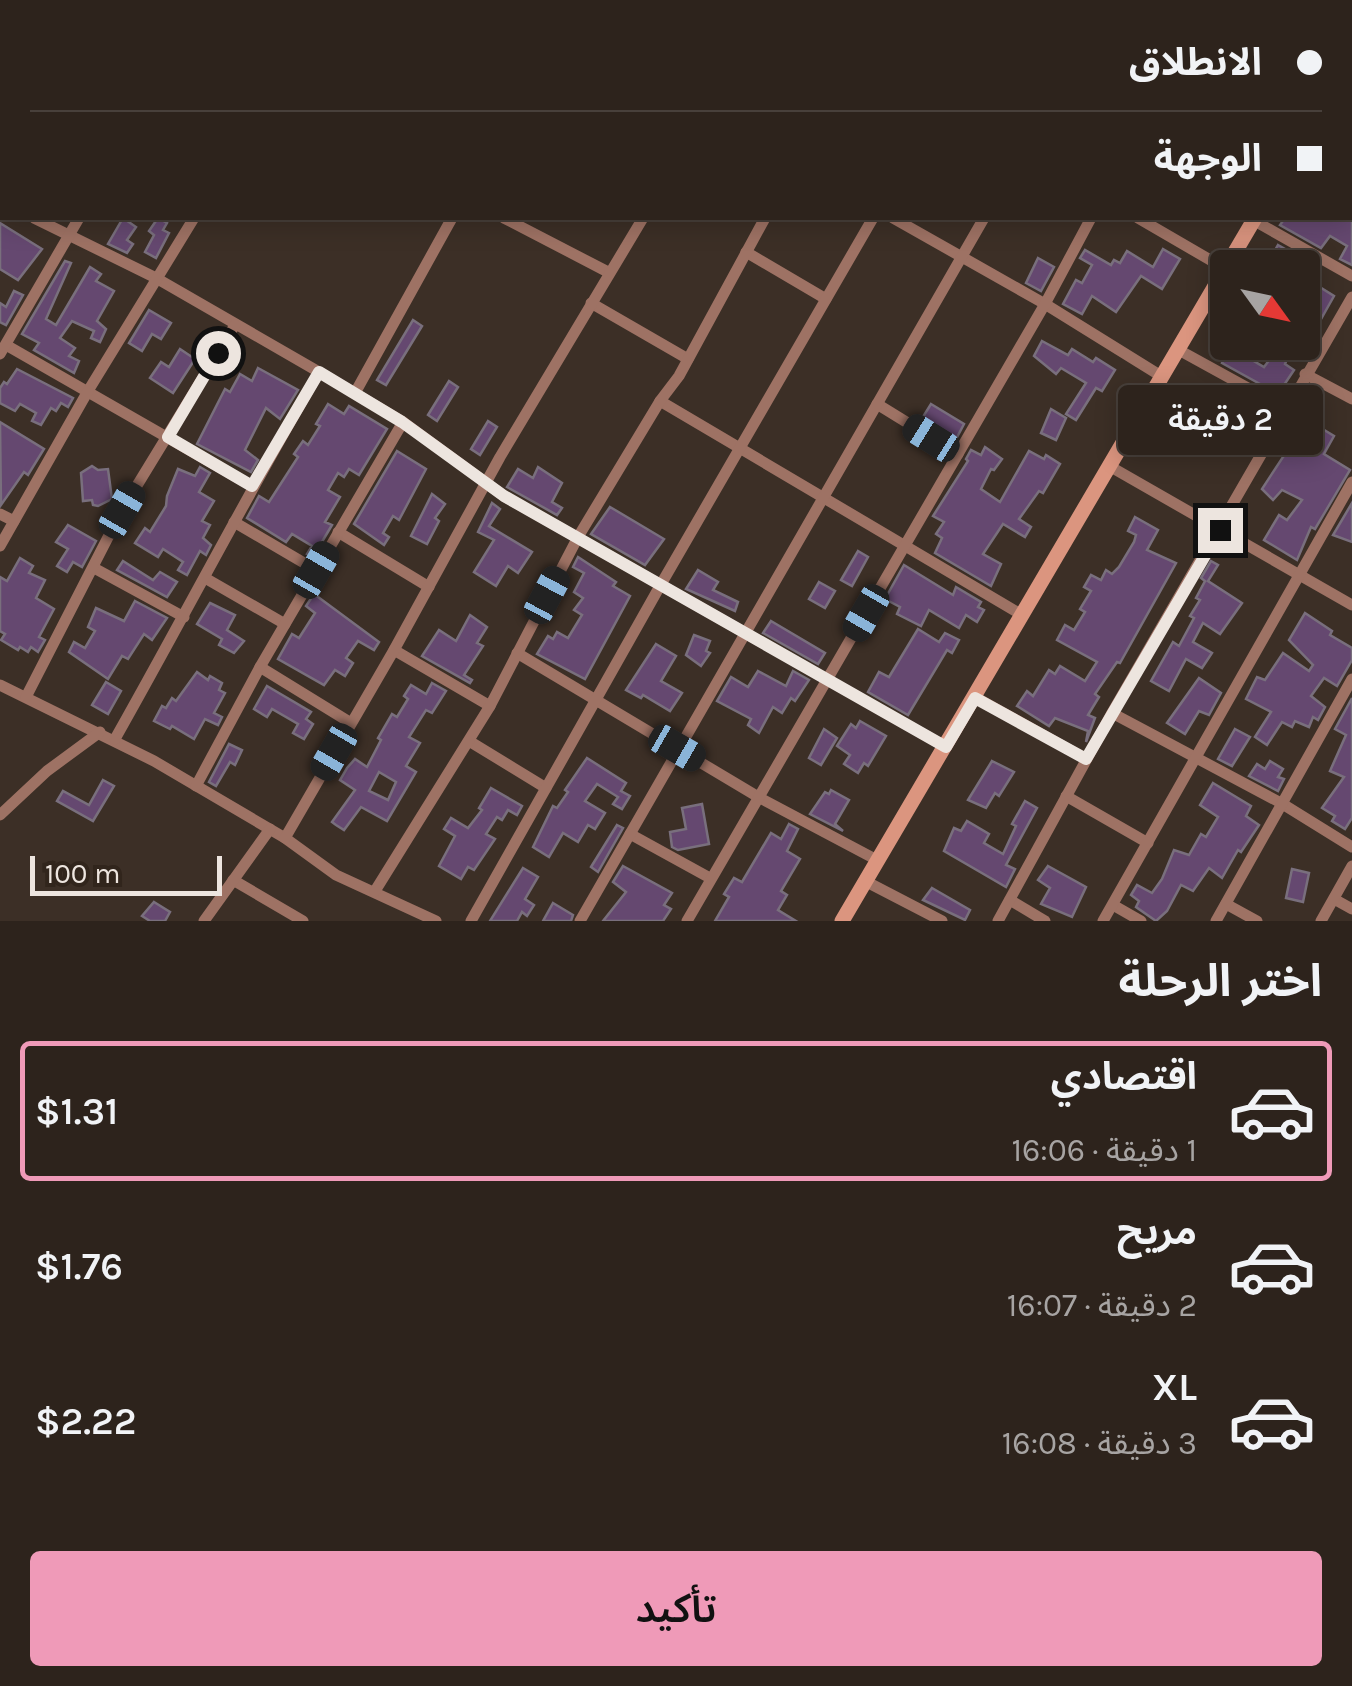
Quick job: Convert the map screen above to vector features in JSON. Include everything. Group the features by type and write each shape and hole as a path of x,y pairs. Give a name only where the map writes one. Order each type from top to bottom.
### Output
{"street":[{"path":"38,220 156,278 319,372 402,422 486,484 946,747"},
{"path":"78,220 3,349 88,390 252,486"},
{"path":"0,546 88,390 193,220"},
{"path":"355,393 451,220"},
{"path":"508,220 608,272"},
{"path":"284,838 590,303 642,220"},
{"path":"375,891 490,706 578,538 688,359 764,220"},
{"path":"472,921 872,220"},
{"path":"896,220 1045,304 1161,376"},
{"path":"580,921 983,220"},
{"path":"687,921 1090,220"},
{"path":"1141,220 1210,260"},
{"path":"1235,250 1253,220"},
{"path":"1256,220 1352,276"},
{"path":"746,252 826,299"},
{"path":"842,921 1210,292"},
{"path":"998,921 1112,712 1352,297"},
{"path":"590,303 688,359"},
{"path":"1338,321 1352,329"},
{"path":"26,697 122,510 235,324"},
{"path":"1177,348 1286,409"},
{"path":"115,739 206,578 252,486 319,372"},
{"path":"1306,374 1352,399"},
{"path":"660,400 738,450 1022,615"},
{"path":"878,404 958,454"},
{"path":"196,786 402,422"},
{"path":"1111,466 1352,605"},
{"path":"1102,921 1352,482"},
{"path":"0,514 14,521"},
{"path":"234,522 316,570"},
{"path":"338,532 429,586"},
{"path":"94,568 184,617"},
{"path":"206,578 286,624"},
{"path":"394,650 490,706"},
{"path":"517,653 760,798 877,860"},
{"path":"260,667 350,723"},
{"path":"1216,921 1352,679"},
{"path":"0,685 115,739 270,829 336,875 436,921"},
{"path":"975,698 1086,759"},
{"path":"1112,712 1282,803 1352,846"},
{"path":"0,815 47,771 100,732"},
{"path":"468,741 546,788"},
{"path":"1066,796 1148,844"},
{"path":"204,921 270,829"},
{"path":"630,834 710,878"},
{"path":"1321,921 1352,866"},
{"path":"233,880 303,921"},
{"path":"865,881 942,921"},
{"path":"1334,899 1352,910"},
{"path":"1010,900 1045,921"},
{"path":"1226,904 1257,921"},
{"path":"1112,905 1141,921"}],"building":[{"path":"122,220 136,227 127,240 133,244 127,253 108,244"},
{"path":"157,220 167,223 163,230 169,233 156,258 145,252 154,235 149,231"},
{"path":"1284,220 1352,220 1352,265 1340,259 1347,246 1330,236 1321,248 1280,225"},
{"path":"0,223 42,249 18,280 0,269"},
{"path":"1163,249 1180,259 1162,289 1141,276 1116,312 1092,296 1082,314 1063,304 1076,280 1082,283 1092,265 1080,258 1085,250 1111,265 1114,260 1120,263 1127,251 1153,267"},
{"path":"1038,258 1054,267 1041,291 1026,283"},
{"path":"65,261 71,263 46,319 56,325 90,267 101,274 96,281 114,291 97,321 106,329 100,342 91,338 94,331 72,321 60,338 75,348 69,356 79,361 74,373 34,350 39,343 22,334"},
{"path":"1320,287 1334,296 1320,321"},
{"path":"14,291 23,295 6,325 0,322 0,303 6,307"},
{"path":"149,310 171,323 161,339 152,334 142,351 129,343"},
{"path":"413,320 422,326 386,385 377,380"},
{"path":"1042,341 1068,355 1072,349 1093,362 1096,358 1115,370 1102,391 1096,388 1076,420 1066,414 1086,383 1061,368 1056,374 1034,356"},
{"path":"180,349 195,359 173,393 150,378 161,362 169,367"},
{"path":"1252,360 1264,367 1269,360 1287,360 1285,364 1294,370 1278,394 1222,363"},
{"path":"258,368 298,390 280,419 266,408 245,450 258,460 251,472 197,444 225,389 230,392 240,374 252,381"},
{"path":"17,369 73,398 68,407 61,403 56,411 51,408 41,425 32,421 36,413 20,404 15,411 0,403 0,388"},
{"path":"449,381 458,387 437,421 428,415"},
{"path":"1233,391 1271,412 1262,425 1241,411 1233,423 1225,418 1206,451 1177,434 1185,420 1206,430"},
{"path":"328,404 344,414 349,406 387,429 359,475 349,469 344,477 338,473 328,490 340,497 325,522 332,525 313,557 307,554 312,546 292,534 286,542 247,518 259,496 269,502 298,457 294,454 303,441 308,445 320,426 316,424"},
{"path":"931,404 964,424 955,441 921,420"},
{"path":"1051,409 1066,418 1056,440 1041,433"},
{"path":"488,421 497,427 480,455 471,449"},
{"path":"0,422 44,449 28,475 24,472 1,505"},
{"path":"1311,422 1334,436 1324,454 1350,470 1315,529 1311,527 1297,560 1264,540 1279,515 1287,520 1302,500 1282,490 1273,500 1262,489 1287,451 1283,449 1295,425 1305,431"},
{"path":"985,447 1002,459 991,469 981,489 1000,502 1029,451 1060,464 1043,493 1039,491 1019,519 1031,527 1025,537 1003,524 983,554 1001,564 991,586 935,553 942,538 936,534 944,522 933,516 971,450 981,455"},
{"path":"397,451 426,469 399,520 393,516 383,533 389,537 384,545 354,524"},
{"path":"92,466 108,469 112,499 98,506 92,500 83,501 81,473"},
{"path":"200,467 210,473 199,492 214,501 202,521 210,525 203,538 211,545 206,555 200,551 187,575 178,570 183,562 163,549 158,557 135,543 145,528 150,532 166,506 178,469 195,476"},
{"path":"538,467 562,483 552,502 562,508 557,515 507,487 518,469 533,478"},
{"path":"432,494 445,504 435,518 439,521 427,544 411,536"},
{"path":"492,503 500,509 489,526 532,552 518,573 508,566 496,586 474,572 494,540 478,532"},
{"path":"1352,503 1352,542 1333,535"},
{"path":"610,507 664,539 645,565 591,534"},
{"path":"1135,517 1158,530 1147,550 1176,563 1120,663 1095,694 1099,697 1088,715 1095,718 1086,742 1088,731 1055,718 1049,726 1017,706 1027,691 1033,696 1049,670 1055,674 1060,666 1085,681 1097,662 1057,640 1065,625 1074,630 1085,612 1080,609 1091,591 1084,587 1091,575 1101,580 1106,570 1112,574 1119,567 1134,542 1136,535 1128,531"},
{"path":"68,525 96,541 82,567 73,562 67,572 57,566 68,549 56,542"},
{"path":"858,551 868,557 852,586 841,580"},
{"path":"578,557 630,596 585,679 537,654 548,636 553,639 557,632 568,638 582,615 574,610 583,598 574,592 584,573 573,567"},
{"path":"20,558 33,566 29,573 45,580 36,598 54,609 39,637 45,640 38,652 31,647 28,652 20,647 18,650 1,640 5,634 0,631 0,577 7,581"},
{"path":"123,561 153,580 160,572 177,582 167,597 117,570"},
{"path":"1211,561 1218,565 1208,581 1242,603 1220,634 1203,623 1193,642 1212,653 1202,668 1186,659 1169,691 1151,681 1173,642 1179,646 1194,618 1190,616 1205,581 1201,578"},
{"path":"904,565 953,595 956,587 981,602 978,607 984,610 977,622 966,615 959,628 929,610 921,626 897,614 900,607 885,599"},
{"path":"698,570 718,582 713,590 738,602 735,611 686,589"},
{"path":"819,582 835,591 825,608 809,599"},
{"path":"314,594 379,642 374,650 358,641 346,658 353,663 345,676 335,670 324,685 278,659 292,634 299,638 315,613 306,606"},
{"path":"135,601 167,618 152,640 144,634 128,659 122,656 108,679 69,652 74,642 85,648 95,631 88,627 96,608 124,621"},
{"path":"210,603 235,615 227,630 244,641 234,653 219,645 222,639 197,624"},
{"path":"1305,613 1352,648 1352,660 1337,686 1324,678 1311,696 1325,707 1318,720 1313,717 1309,727 1295,721 1292,727 1282,722 1267,745 1255,737 1271,712 1246,699 1257,677 1265,680 1283,653 1309,671 1313,665 1289,640"},
{"path":"470,615 487,627 477,643 483,646 464,675 472,680 470,683 422,656 439,630 456,641"},
{"path":"771,621 825,653 818,664 763,633"},
{"path":"918,629 939,642 945,633 959,640 952,653 947,650 908,715 868,692 879,672 889,677"},
{"path":"694,635 710,641 706,651 710,653 701,666 686,655"},
{"path":"656,644 676,656 661,681 682,693 670,711 626,690"},
{"path":"758,671 786,686 793,671 809,680 782,713 773,707 759,733 748,725 751,719 717,701 731,677 748,687"},
{"path":"197,672 222,683 219,690 225,693 214,713 222,717 218,725 205,719 194,739 154,721 162,706 166,708 172,698 176,701"},
{"path":"1199,678 1221,693 1209,715 1199,711 1185,734 1167,723"},
{"path":"106,682 121,691 108,714 92,705"},
{"path":"432,683 446,691 432,713 426,710 409,737 420,743 406,766 416,772 387,821 361,807 344,830 336,825 332,822 355,790 340,780 347,768 355,759 367,767 381,740 378,738 392,714 397,717 411,685 426,694","holes":["379,772 396,782 388,800 369,791"]},
{"path":"267,686 311,712 306,719 313,724 304,739 293,733 298,724 272,709 267,717 254,709"},
{"path":"1352,698 1352,818 1345,829 1322,808 1344,777 1330,771 1346,735 1335,729"},
{"path":"860,721 886,736 868,766 864,763 858,773 844,764 850,755 837,746 851,724 856,728"},
{"path":"824,729 837,738 821,765 809,758"},
{"path":"1235,729 1250,737 1232,766 1218,759"},
{"path":"229,744 242,750 235,765 230,762 216,786 209,782"},
{"path":"587,758 626,783 621,791 630,796 622,809 613,804 618,797 597,784 585,801 605,813 595,829 588,825 578,842 563,833 549,857 533,847 553,806 557,808"},
{"path":"992,761 1014,772 986,808 968,800"},
{"path":"1270,761 1283,769 1278,777 1284,779 1278,791 1249,776 1257,764 1265,769"},
{"path":"103,780 114,786 93,821 57,801 63,791 89,805"},
{"path":"1213,783 1251,806 1246,816 1259,825 1222,878 1209,868 1193,891 1181,885 1167,911 1156,921 1136,907 1139,901 1131,895 1137,885 1152,893 1174,850 1189,855 1201,834 1206,837 1218,817 1200,805"},
{"path":"491,788 522,806 517,815 508,810 502,820 497,817 486,834 495,839 474,870 468,867 461,879 439,866 455,836 444,829 451,818 468,828 482,810 479,808"},
{"path":"831,790 849,800 835,824 843,831 810,814 825,792 829,794"},
{"path":"1025,801 1037,808 1006,865 1015,869 1006,887 944,851 954,828 961,831 967,821 989,834 984,843 1003,854 1016,826 1012,824"},
{"path":"702,804 709,844 678,850 672,847 670,832 686,829 682,808"},
{"path":"789,824 798,829 787,851 800,859 781,891 787,895 778,910 796,921 715,921 729,897 724,894 734,878 742,882 771,833 781,839"},
{"path":"617,825 623,828 598,872 591,867"},
{"path":"623,866 672,893 664,905 671,909 663,921 603,921 626,892 613,882"},
{"path":"1048,866 1086,887 1072,917 1041,904 1050,888 1038,880"},
{"path":"523,868 538,877 525,899 534,905 527,916 522,912 517,921 490,921"},
{"path":"1292,869 1309,873 1303,902 1286,898"},
{"path":"932,888 970,910 965,920 923,900"},
{"path":"154,902 170,912 165,921 150,921 142,916"},
{"path":"553,903 573,915 571,921 543,921"}],"route":[{"path":"218,353 168,437 252,486 319,372 453,456 504,496 946,747 975,698 1086,759 1220,530"}]}
